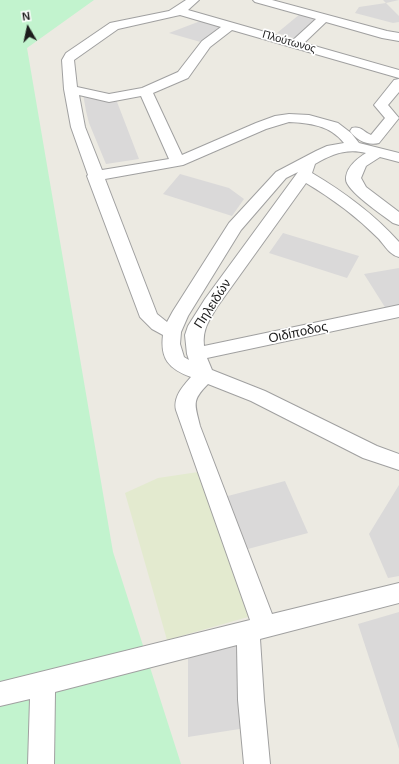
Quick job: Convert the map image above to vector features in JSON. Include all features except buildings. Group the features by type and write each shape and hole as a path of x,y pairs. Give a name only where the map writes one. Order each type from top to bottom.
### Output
{"street":[{"path":"172,332 158,326 149,317 95,176 78,127 71,89 68,60 70,56 114,26 179,11 193,0"},
{"path":"259,0 399,37"},
{"path":"284,0 382,26 399,27"},
{"name":"Πλούτωνος","path":"179,11 399,74"},
{"path":"296,44 324,18"},
{"path":"71,89 109,98 146,91 183,75 206,44 231,25"},
{"path":"333,126 339,122 345,122 363,137 374,140 392,118 381,105 399,83"},
{"path":"146,91 178,162"},
{"path":"95,176 178,162 280,119 309,119 333,126 346,136 353,146"},
{"name":"Πηλειδών","path":"205,375 196,354 194,335 203,315 306,169 331,149 353,146 399,158"},
{"path":"378,152 360,163 353,178 354,182 361,190 399,220"},
{"path":"399,252 385,235 306,169 291,169 280,175 236,227 179,315 172,332 173,354 177,362 194,371 258,396 370,452 399,462"},
{"name":"Οιδίποδος","path":"196,354 399,311"},
{"path":"205,375 192,389 185,402 257,630 257,764"},
{"path":"0,694 399,593"},
{"path":"42,764 43,684"}],"shaded area":[{"path":"383,0 399,0 386,3"},
{"path":"386,3 399,16 399,22 393,23 355,13 359,7"},
{"path":"300,14 320,19 300,40 277,33"},
{"path":"203,20 225,26 204,43 169,33"},
{"path":"82,88 114,94 139,159 106,164 89,123"},
{"path":"180,174 229,188 244,199 232,216 163,194"},
{"path":"283,233 359,256 347,278 269,253"},
{"path":"399,268 399,309 388,312 364,274"},
{"path":"285,481 308,533 244,550 224,497"},
{"path":"399,485 399,576 388,578 369,534"},
{"path":"399,612 399,749 358,624"},
{"path":"240,644 246,728 188,737 188,656"}],"green space":[{"path":"0,0 94,0 27,48 113,552 181,764 0,764"},
{"path":"205,471 255,615 167,640 125,493 158,478"}]}
